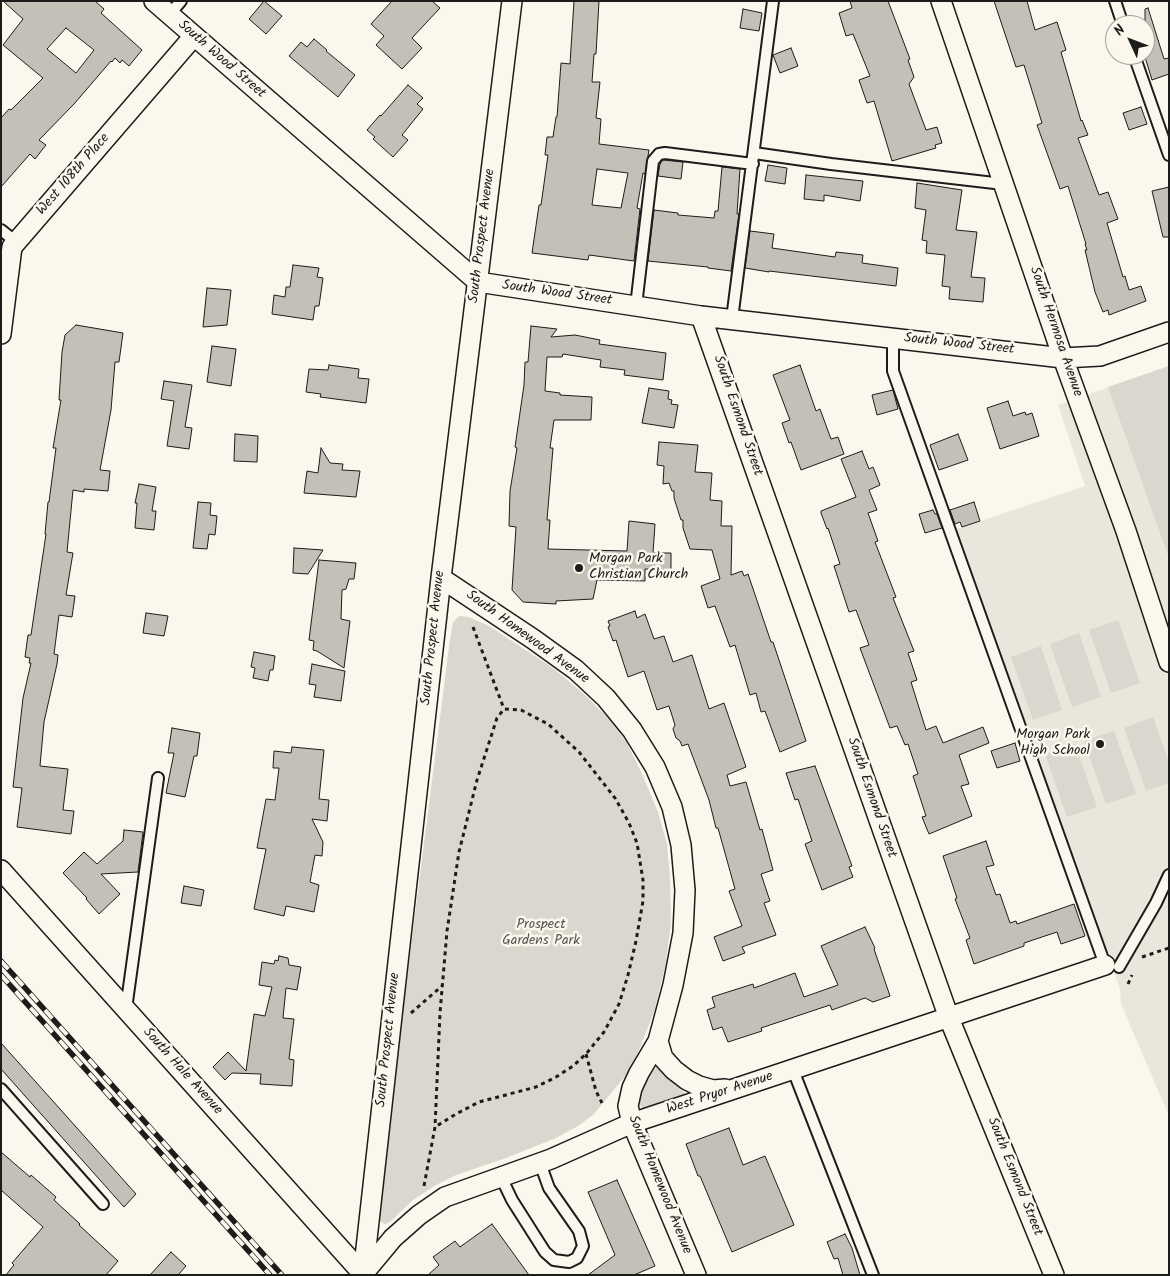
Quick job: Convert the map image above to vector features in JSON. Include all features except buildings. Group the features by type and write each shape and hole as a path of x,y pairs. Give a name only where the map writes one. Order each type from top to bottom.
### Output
{"street":[{"name":"South Wood Street","path":"154,1 175,8 194,36 478,282 701,316 1063,358 1100,356 1169,332"},
{"name":"South Prospect Avenue","path":"363,1274 441,578 512,1"},
{"name":"South Hermosa Avenue","path":"941,1 1063,358 1126,531 1169,662"},
{"name":"West 108th Place","path":"1,334 12,247 194,36"},
{"name":"South Esmond Street","path":"701,316 949,1018 1054,1275"},
{"name":"South Homewood Avenue","path":"441,578 576,670 606,698 632,730 656,767 672,808 682,845 685,890 683,933 673,985 658,1041 632,1088 628,1106 632,1123 693,1273"},
{"name":"South Hale Avenue","path":"1,870 363,1274"},
{"name":"West Pryor Avenue","path":"363,1274 393,1238 419,1215 445,1197 540,1163 632,1123 1112,966"},
{"path":"658,1041 663,1058 687,1080 713,1090 737,1088"}],"lane":[{"path":"732,319 773,1"},
{"path":"1115,1 1120,15"},
{"path":"1138,65 1169,154"},
{"path":"636,306 654,161 659,154 665,153 753,164"},
{"path":"754,153 1003,184"},
{"path":"1,230 16,242"},
{"path":"892,338 893,371 1112,966"},
{"path":"126,1009 158,778"},
{"path":"1112,966 1156,903 1169,876"},
{"path":"792,1070 873,1275"},
{"path":"1,1089 103,1204"},
{"path":"501,1177 512,1200 546,1252 554,1260 569,1262 577,1258 583,1246 580,1231 549,1188 540,1163"}],"path":[{"path":"473,627 504,709"},
{"path":"424,1186 435,1127 447,932 460,852 477,780 492,729 496,718 504,709"},
{"path":"435,1127 479,1102 536,1087 556,1077 586,1054 604,1032 619,1004 636,941 643,901 643,880 637,843 629,822 615,798 564,736 521,710 504,709"},
{"path":"1139,958 1169,948"},
{"path":"1128,984 1132,973"},
{"path":"406,1016 443,986"},
{"path":"586,1054 602,1103"}],"shaded area":[{"name":"Morgan Park High School","path":"1169,366 1169,1116 1121,1004 1120,989 954,530 1085,486 1058,405"}],"green space":[{"path":"1169,366 1169,558 1108,387"},
{"name":"Prospect Gardens Park","path":"459,616 469,617 489,626 553,668 584,694 608,718 627,743 658,812 667,844 671,924 665,967 654,1012 639,1050 626,1075 594,1114 578,1126 556,1138 456,1175 436,1185 413,1200 390,1222 385,1224 377,1220 377,1214 450,639 453,622"},
{"path":"1118,620 1140,683 1111,693 1089,630"},
{"path":"1079,633 1101,697 1072,707 1050,644"},
{"path":"1041,646 1062,710 1033,720 1011,657"},
{"path":"1153,717 1169,762 1169,783 1146,791 1124,728"},
{"path":"1114,731 1136,794 1106,804 1084,741"},
{"path":"1075,744 1097,807 1067,817 1045,754"},
{"path":"658,1067 667,1078 685,1093 682,1097 650,1108 642,1108 637,1101 638,1094 652,1070"}],"railway":[{"path":"1,961 282,1275"},
{"path":"1,975 270,1275"}],"place":[{"name":"Morgan Park Christian Church","path":"579,568"},
{"name":"Morgan Park High School","path":"1100,744"}]}
